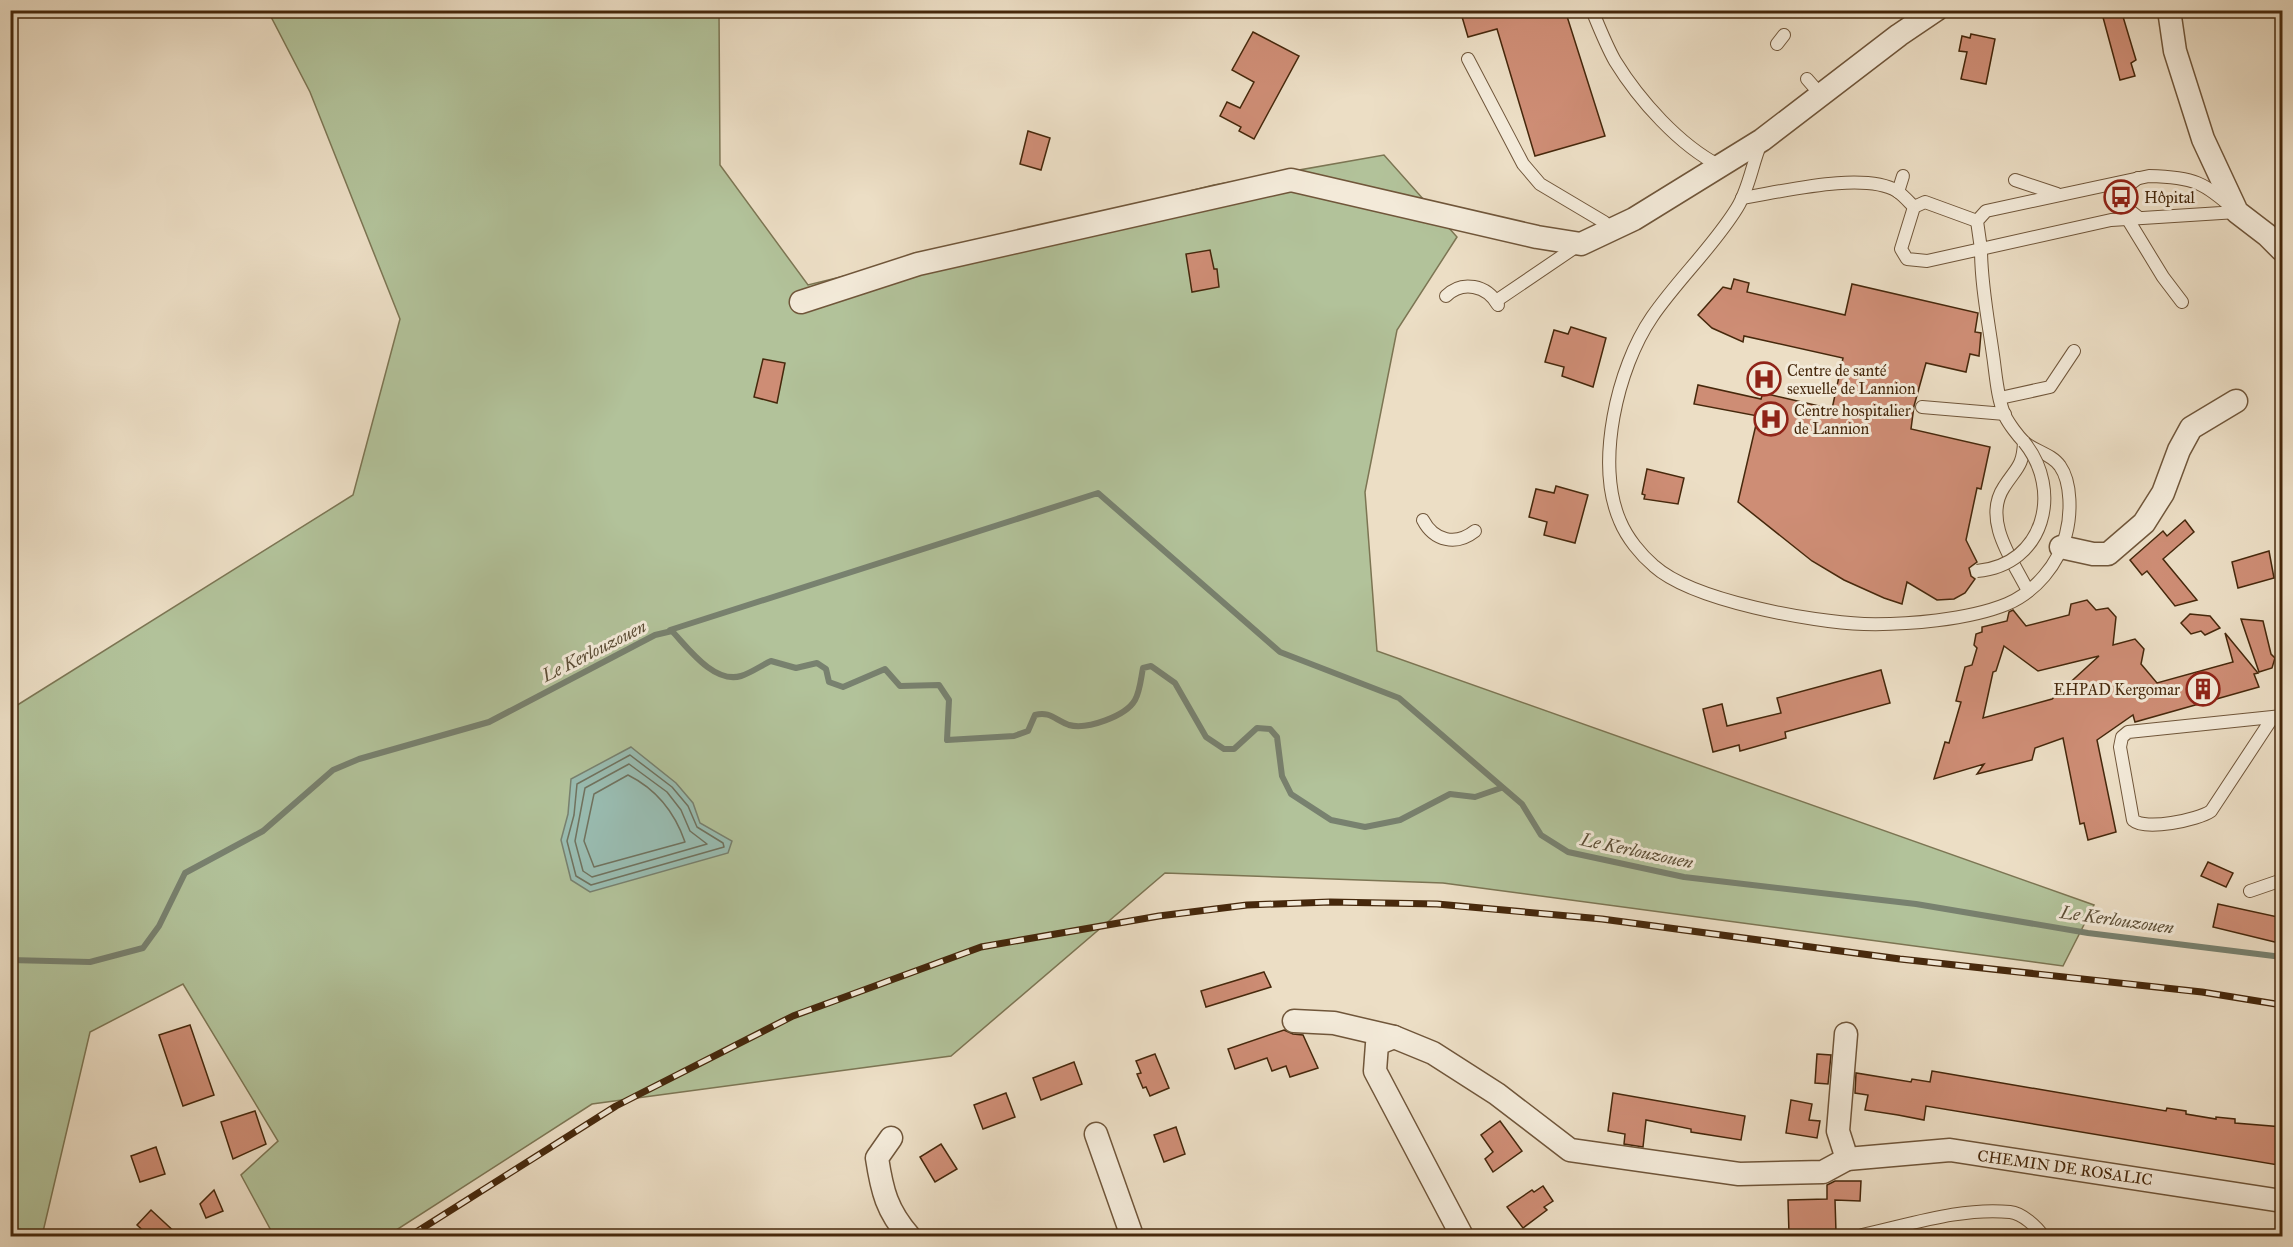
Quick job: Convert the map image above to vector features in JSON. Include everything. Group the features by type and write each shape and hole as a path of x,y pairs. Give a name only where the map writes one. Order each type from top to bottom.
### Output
{"street":[{"path":"801,302 918,264 1291,180 1537,237 1581,244 1634,219 1762,140 1814,87 1936,10"},
{"path":"2169,10 2175,51 2203,139 2237,212 2283,250"},
{"path":"2061,547 2093,554 2108,554 2145,523 2163,493 2179,450 2191,428 2236,401"},
{"name":"CHEMIN DE ROSALIC","path":"1294,1021 1334,1023 1394,1037 1433,1053 1497,1094 1570,1150 1739,1174 1822,1172 1847,1159 1950,1150 2283,1201"},
{"path":"1846,1034 1838,1131 1847,1159"},
{"path":"1394,1037 1377,1044 1375,1071 1461,1236"},
{"path":"1096,1134 1132,1236"},
{"path":"891,1138 877,1158 881,1187 893,1218 909,1236"}],"lane":[{"path":"1592,10 1615,60 1636,90 1671,129 1709,161 1720,166"},
{"path":"1468,59 1515,151 1534,178 1612,229"},
{"path":"1762,140 1742,198 1650,320 1630,360 1616,405 1610,444 1610,491 1620,522 1634,544 1655,568 1686,585 1716,597 1806,617 1864,624 1929,620 1987,610 2009,603 2028,591 2045,575 2061,547 2069,511 2067,488 2060,466 2024,442"},
{"path":"1898,192 1903,176"},
{"path":"1977,571 2000,566 2024,550 2040,525 2046,496 2044,481 2033,453 2005,414 2000,398 1981,273 1981,249 1977,221 1980,216 1992,209 2139,178 2159,176 2194,181 2209,186 2237,212"},
{"path":"2139,178 2129,185 2124,197 2132,218 2163,277 2182,302"},
{"path":"2015,180 2058,195"},
{"path":"1742,198 1841,182 1884,186 1898,192 1914,207"},
{"path":"1977,221 1925,202 1914,207 1900,249 1906,259 1927,261 2132,218 2237,212"},
{"path":"1446,296 1458,287 1476,286 1491,295 1497,303 1581,244"},
{"path":"2000,398 2050,387 2074,351"},
{"path":"1922,407 2005,414"},
{"path":"2024,442 2023,459 1997,499 1997,517 2000,537 2028,591"},
{"path":"1423,520 1433,534 1449,540 1466,537 1474,531"},
{"path":"2278,716 2211,811 2198,818 2146,826 2133,819 2120,747 2125,734 2278,716"},
{"path":"2250,891 2283,880"},
{"path":"1862,1236 1956,1214 2012,1212 2038,1228 2043,1236"}],"green space":[{"path":"268,11 719,11 720,165 808,285 1214,185 1384,155 1457,237 1397,330 1365,492 1377,651 2094,905 2063,966 1443,883 1165,873 951,1056 592,1104 387,1236 274,1236 241,1175 278,1141 183,984 90,1032 42,1236 11,1236 11,709 353,495 400,319 310,92"}],"water":[{"path":"631,747 676,783 693,803 700,823 732,841 728,853 590,892 571,880 561,840 568,814 571,779"}],"building":[{"path":"1460,10 1505,10 1507,14 1517,10 1565,10 1605,136 1535,156 1497,29 1468,37"},
{"path":"2101,10 2121,10 2136,60 2131,63 2135,76 2120,80"},
{"path":"1253,32 1299,56 1254,139 1239,131 1241,127 1220,116 1227,102 1240,108 1254,82 1232,70"},
{"path":"1971,34 1995,39 1986,84 1961,79 1967,52 1959,51 1962,36 1970,38"},
{"path":"1028,131 1050,138 1041,170 1020,164"},
{"path":"1210,250 1214,269 1217,269 1219,287 1192,292 1186,254"},
{"path":"1734,279 1749,283 1747,292 1845,315 1852,284 1978,313 1975,332 1981,333 1979,356 1970,354 1966,372 1926,363 1914,406 1911,429 1990,447 1981,489 1977,488 1966,540 1977,562 1969,568 1971,576 1975,579 1965,593 1954,599 1937,600 1907,582 1902,604 1884,598 1844,580 1812,561 1738,502 1758,416 1694,404 1698,385 1761,399 1763,393 1832,409 1843,358 1744,336 1743,342 1712,328 1698,315 1723,287 1731,289"},
{"path":"1571,327 1606,338 1593,387 1562,376 1564,367 1545,362 1554,330 1568,334"},
{"path":"763,359 785,363 777,403 754,397"},
{"path":"1647,469 1684,478 1678,504 1644,499 1645,495 1642,494"},
{"path":"1556,486 1588,495 1575,543 1544,535 1547,522 1529,517 1536,489 1554,493"},
{"path":"2185,520 2194,532 2163,559 2197,600 2175,606 2147,571 2142,575 2130,560 2163,531 2167,536"},
{"path":"2269,551 2274,578 2238,588 2232,562"},
{"name":"EHPAD Kergomar","path":"2087,600 2096,610 2108,608 2116,617 2113,645 2135,639 2144,649 2141,664 2157,683 2233,662 2225,633 2258,673 2254,674 2259,687 2135,722 2133,715 2097,740 2116,832 2088,840 2084,823 2080,824 2063,738 2035,748 2032,760 1977,774 1984,764 1934,779 1945,742 1949,743 1961,702 1956,701 1965,667 1972,665 1977,648 1974,645 1976,634 1982,632 1982,627 2007,621 2009,612 2013,610 2026,626 2069,615 2071,604","holes":["2004,646 2038,671 2099,656 2052,699 1983,718 1993,672 1996,671"]},
{"path":"2190,614 2210,616 2220,628 2205,635 2201,631 2191,634 2181,623"},
{"path":"2241,619 2263,621 2271,654 2275,658 2272,668 2259,672"},
{"path":"1881,670 1890,703 1785,732 1786,738 1740,751 1739,745 1713,752 1703,709 1722,704 1727,726 1781,713 1777,698"},
{"path":"2208,862 2233,873 2226,887 2201,876"},
{"path":"2218,904 2278,917 2277,923 2283,924 2283,944 2213,927"},
{"path":"1264,972 1271,987 1206,1007 1201,991"},
{"path":"190,1025 214,1095 183,1106 159,1035"},
{"path":"1284,1030 1303,1035 1318,1068 1290,1077 1286,1066 1272,1071 1267,1058 1235,1069 1228,1049"},
{"path":"1155,1054 1169,1088 1150,1096 1146,1087 1143,1088 1137,1074 1141,1073 1136,1061"},
{"path":"1817,1054 1831,1055 1828,1084 1815,1083"},
{"path":"1074,1062 1082,1084 1041,1100 1033,1078"},
{"path":"1932,1071 2166,1111 2167,1108 2186,1111 2186,1114 2216,1119 2216,1117 2235,1119 2235,1123 2283,1127 2278,1165 1926,1106 1924,1120 1865,1110 1868,1095 1855,1093 1856,1073 1911,1082 1912,1079 1930,1082"},
{"path":"1006,1093 1015,1117 983,1129 974,1105"},
{"path":"1613,1093 1745,1116 1741,1140 1691,1132 1691,1129 1646,1120 1643,1147 1624,1144 1625,1134 1608,1131"},
{"path":"1791,1100 1812,1104 1809,1120 1820,1121 1817,1138 1786,1133"},
{"path":"255,1111 266,1144 233,1159 221,1122"},
{"path":"1500,1121 1522,1151 1493,1172 1485,1159 1493,1152 1481,1135"},
{"path":"1176,1127 1185,1154 1164,1162 1154,1135"},
{"path":"941,1144 957,1169 935,1182 920,1157"},
{"path":"156,1147 165,1174 140,1182 131,1156"},
{"path":"1835,1181 1861,1181 1860,1201 1835,1200 1836,1232 1789,1234 1788,1200 1827,1199 1827,1185"},
{"path":"1543,1186 1553,1201 1544,1207 1547,1210 1523,1228 1507,1207 1532,1190 1534,1192"},
{"path":"214,1190 223,1211 206,1218 200,1204"},
{"path":"151,1210 179,1236 149,1236 137,1225"}],"waterway":[{"path":"670,630 1098,493 1280,652 1399,698 1522,804 1541,835 1568,852 1684,877 1916,904 2088,933 2282,957"},
{"name":"Le Kerlouzouen","path":"10,960 90,962 143,948 159,926 185,873 263,831 333,770 359,759 489,722 655,635 672,631 702,663 721,675 731,677 745,675 771,661 796,668 817,663 826,669 829,682 843,687 885,669 900,686 939,685 949,700 947,740 1014,736 1028,731 1035,715 1040,714 1049,715 1069,725 1095,724 1115,716 1130,706 1138,693 1143,668 1151,666 1175,683 1206,737 1224,749 1234,749 1257,728 1270,729 1277,737 1282,776 1291,794 1331,820 1365,827 1400,820 1450,794 1475,797 1501,788"}],"railway":[{"path":"410,1236 616,1106 793,1016 981,947 1159,916 1247,905 1330,902 1437,904 1602,919 1900,959 2202,992 2282,1005"}],"place":[{"name":"Hôpital","path":"2121,197"},
{"name":"Centre de santé sexuelle de Lannion","path":"1764,379"},
{"name":"Centre hospitalier de Lannion","path":"1771,419"},
{"name":"EHPAD Kergomar","path":"2203,689"}]}
